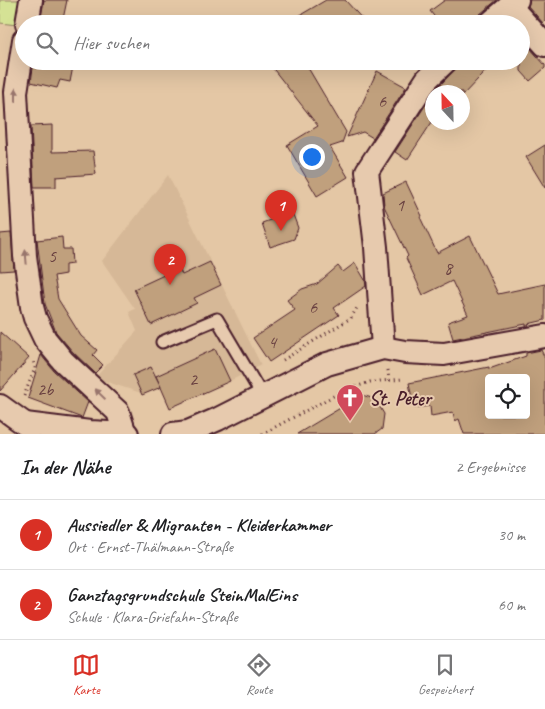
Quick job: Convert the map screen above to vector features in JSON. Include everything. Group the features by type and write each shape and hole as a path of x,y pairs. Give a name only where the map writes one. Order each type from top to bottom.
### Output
{"street":[{"path":"28,15 31,0"},
{"path":"500,15 514,3 523,15"},
{"path":"530,25 545,45"},
{"path":"0,406 25,429 126,434 118,412 63,361 45,339 35,318 25,256 16,92 19,70"},
{"path":"383,348 376,247 367,171 427,79 436,70"},
{"path":"173,434 188,432 218,419 327,364 383,348 405,352 444,354 545,337"}],"lane":[{"path":"162,342 217,319 263,397"}],"path":[{"path":"23,398 35,368 32,353"},
{"path":"389,375 389,381"},
{"path":"262,434 341,392 370,382 403,379"}],"shaded area":[{"path":"168,175 261,365 170,408 161,387 142,395 141,393 95,378 137,331 129,312 135,309 102,261"}],"green space":[{"path":"0,0 21,0 19,15 15,15 15,25 0,23"}],"building":[{"path":"44,0 67,0 64,15 42,15"},
{"path":"326,0 345,0 359,15 300,15"},
{"path":"445,0 497,0 480,15 433,15 430,11"},
{"path":"530,0 545,0 545,21 543,23 528,6"},
{"path":"530,48 545,65 545,68 530,81 521,71 530,70"},
{"path":"33,70 72,70 70,82 60,80 57,88 31,82"},
{"path":"274,70 309,70 346,132 342,143 330,147 348,177 317,196 287,145 318,126"},
{"path":"454,70 487,70 470,88 470,85 440,85"},
{"path":"377,71 406,87 373,138 363,132 347,137"},
{"path":"425,106 425,130 427,130 407,160 395,152"},
{"path":"52,125 52,152 93,151 96,174 56,177 56,187 34,187 31,126"},
{"path":"545,145 545,188 526,157"},
{"path":"406,182 437,253 470,236 498,294 545,284 545,320 528,324 529,326 526,326 526,324 453,339 448,322 468,315 452,281 423,295 406,258 408,256 384,206 383,193"},
{"path":"292,212 298,228 294,239 270,247 262,223"},
{"path":"11,233 14,270 0,271 0,234"},
{"path":"62,237 63,249 71,249 72,264 65,265 65,274 54,276 58,299 81,336 97,350 93,355 103,365 95,373 56,332 45,304 37,240"},
{"path":"210,262 221,285 194,298 197,303 151,325 134,289 179,268 182,275"},
{"path":"355,263 365,280 366,286 334,308 339,315 269,362 253,338 295,310 287,300 302,289 317,284 338,266 343,272"},
{"path":"0,332 29,358 0,391"},
{"path":"215,349 230,381 170,408 156,376"},
{"path":"541,350 545,358 545,434 464,434 459,419 455,421 453,412 431,416 430,406 414,408 409,383 489,367 489,369 526,356 526,353"},
{"path":"41,355 54,371 88,402 82,418 28,398"},
{"path":"151,367 161,387 142,395 133,375"},
{"name":"St. Peter","path":"362,395 375,399 384,414 382,429 375,434 297,434"}],"place":[{"name":"Aussiedler & Migranten - Kleiderkammer","path":"281,231"},
{"name":"Ganztagsgrundschule SteinMalEins","path":"170,285"},
{"name":"St. Peter","path":"350,422"}]}
